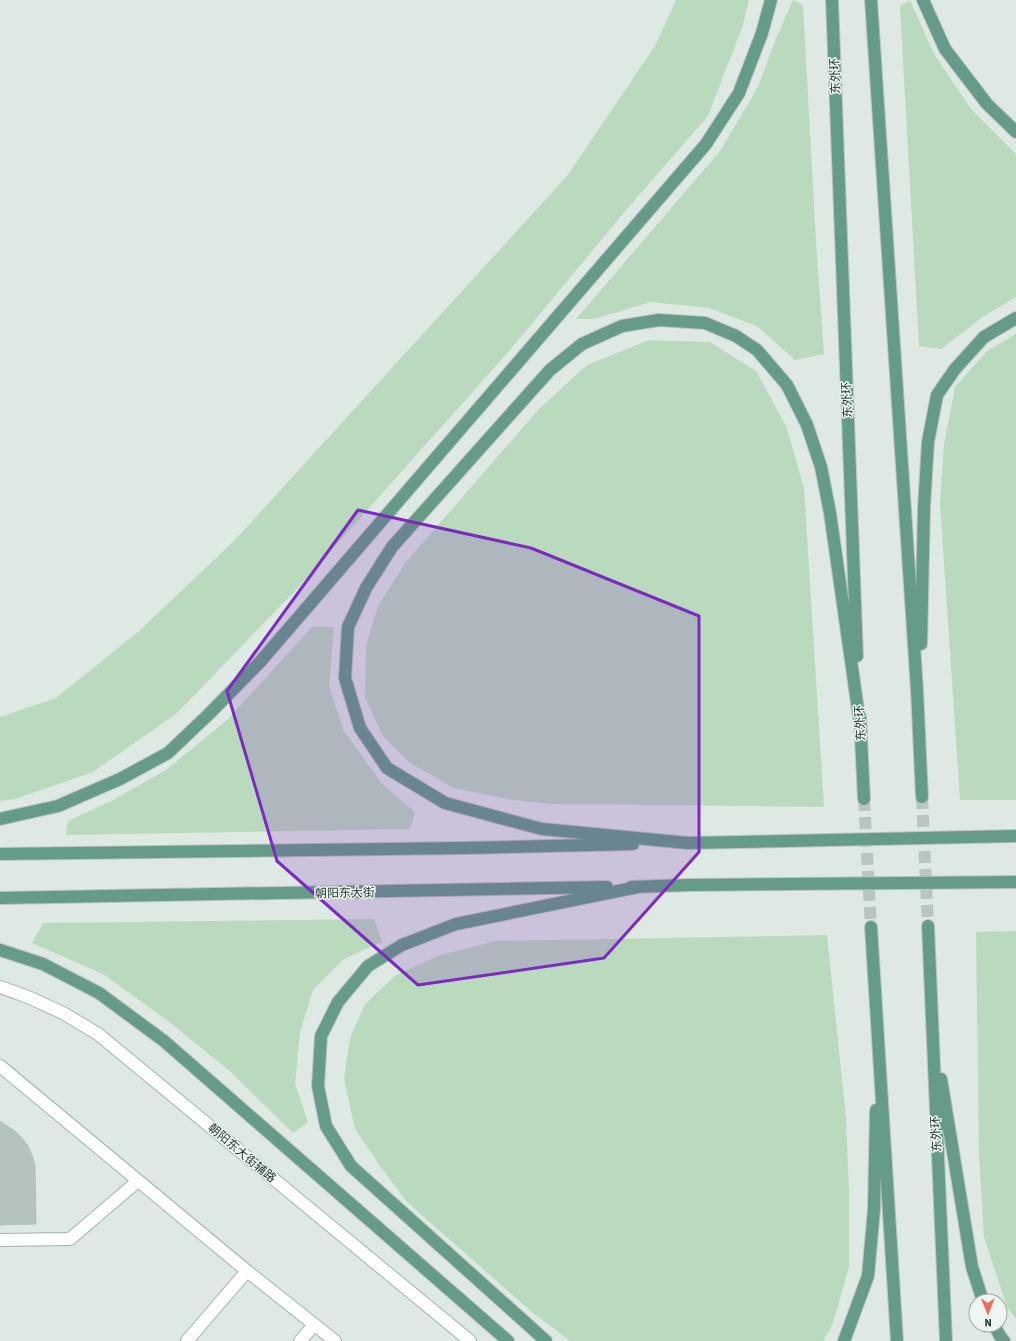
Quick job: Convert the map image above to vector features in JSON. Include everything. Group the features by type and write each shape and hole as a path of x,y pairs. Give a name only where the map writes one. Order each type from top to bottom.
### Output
{"main road":[{"path":"0,819 58,806 120,779 168,753 260,662 706,144 739,93 762,33 771,0"},
{"name":"东外环","path":"832,0 864,799"},
{"path":"871,0 919,727 922,798"},
{"path":"923,0 945,50 987,104 1016,132"},
{"path":"919,727 924,507 928,442 937,395 955,369 984,337 1016,318"},
{"path":"688,843 542,829 445,802 387,768 360,728 345,678 348,627 366,588 392,547 550,370 582,344 622,326 659,320 705,323 736,336 757,350 787,385 807,425 821,467 830,513 860,724"},
{"path":"0,854 464,848 1016,836"},
{"name":"朝阳东大街","path":"0,898 511,890 689,885 1016,882"},
{"path":"546,1341 351,1166 326,1126 318,1086 321,1036 338,1002 368,966 402,945 456,924 638,886"},
{"name":"东外环","path":"928,926 946,1341"},
{"path":"871,927 897,1341"},
{"path":"0,950 44,964 99,993 164,1041 508,1341"},
{"path":"932,1023 972,1267 980,1293"},
{"path":"844,1341 868,1276 874,1209 878,1027"}],"street":[{"name":"朝阳东大街辅路","path":"0,987 28,997 63,1013 98,1034 470,1341"},
{"path":"0,1066 247,1271 335,1341"},
{"path":"0,1240 70,1240 138,1181"},
{"path":"187,1341 247,1271"},
{"path":"300,1341 314,1325"}],"highlighted area":[{"path":"358,510 531,548 699,616 699,852 604,958 418,985 277,861 227,691"}],"green space":[{"path":"676,0 749,0 743,25 708,116 627,209 510,350 295,591 176,714 93,772 15,799 0,801 0,717 56,698 139,631 234,541 567,176 655,46"},
{"path":"793,0 803,5 816,242 824,354 795,360 757,326 709,308 651,302 594,319 576,319 720,151 758,87 775,41"},
{"path":"910,0 934,54 971,109 1016,154 1016,297 984,316 941,349 919,346 900,6"},
{"path":"1016,334 1016,800 960,800 940,503 944,444 955,387 987,351"},
{"path":"649,340 710,342 756,371 786,426 804,488 824,807 552,804 513,800 454,788 410,763 382,735 365,697 366,646 378,606 406,562 539,409 587,365"},
{"path":"312,627 334,627 329,686 344,731 383,785 415,812 410,829 66,835 68,821 111,801 166,770 227,720"},
{"path":"374,919 382,942 344,959 313,990 300,1032 295,1084 308,1122 293,1133 232,1073 168,1021 103,974 32,943 43,923"},
{"path":"1016,931 1016,1319 1008,1308 1008,1293 1002,1293 984,1237 979,1155 976,932"},
{"path":"827,935 846,1118 849,1192 849,1267 832,1326 823,1341 570,1341 532,1312 407,1202 355,1129 344,1079 350,1038 365,1004 396,975 438,956 495,941"}],"building":[{"path":"0,1121 23,1139 32,1155 35,1165 36,1224 0,1225"}],"tunnel":[{"path":"922,797 928,926"},
{"path":"864,799 871,927"}]}
